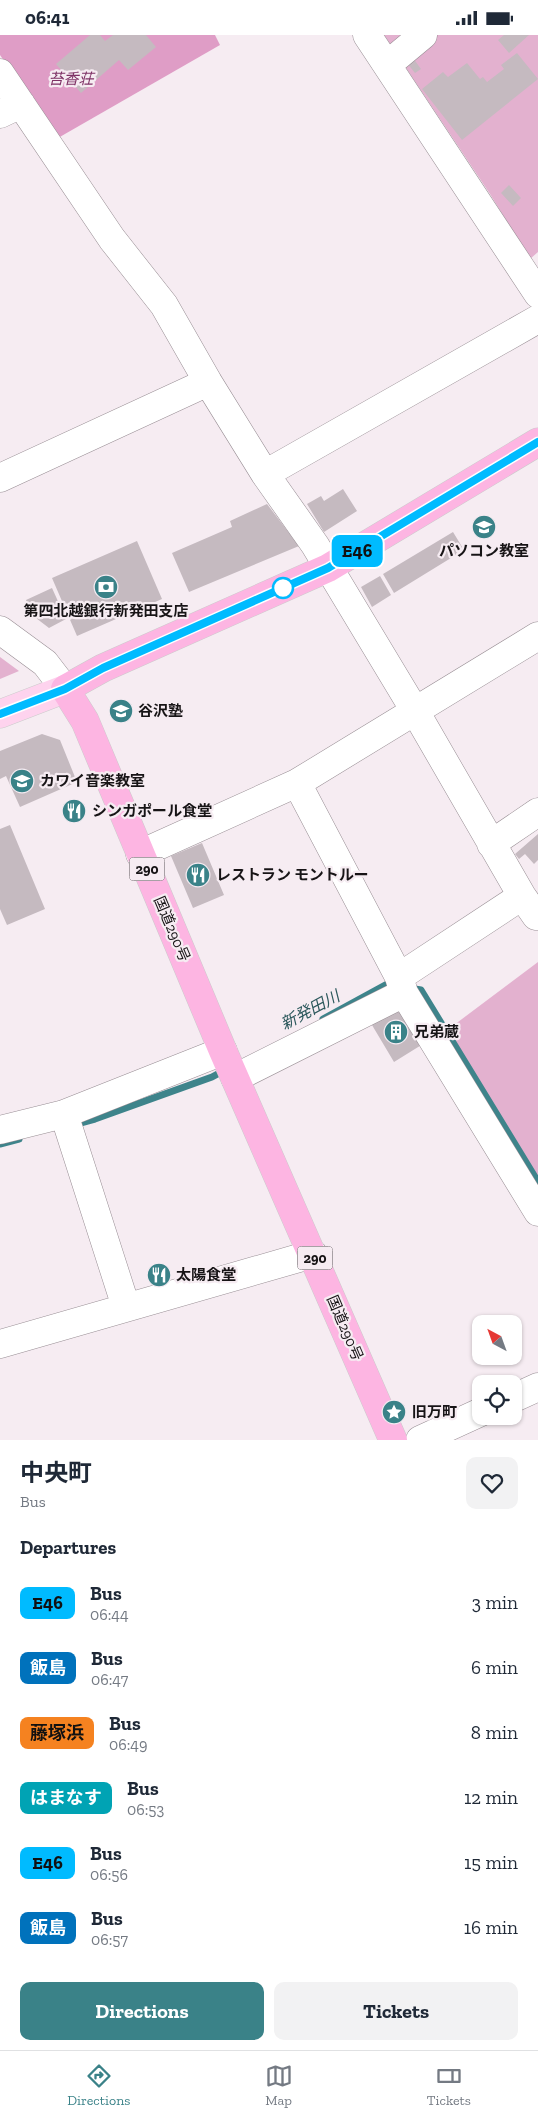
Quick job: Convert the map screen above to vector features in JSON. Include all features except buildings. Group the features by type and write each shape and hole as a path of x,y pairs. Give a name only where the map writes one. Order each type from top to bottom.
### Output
{"highway":[{"path":"65,689 103,668 328,568 538,442"},
{"name":"国道290号","path":"65,689 85,721 223,1051 393,1440"}],"main road":[{"path":"0,714 65,689"}],"street":[{"path":"367,35 538,294"},
{"path":"387,65 423,35"},
{"path":"0,73 10,109 164,305 208,382 265,474 315,545 529,906 402,985 236,1078"},
{"path":"265,474 538,319"},
{"path":"0,478 208,382"},
{"path":"0,630 45,663 65,689"},
{"path":"140,854 297,783 538,636"},
{"path":"297,783 402,985 538,1212"},
{"path":"491,844 538,813"},
{"path":"0,1130 68,1124 223,1051"},
{"path":"68,1124 126,1307"},
{"path":"0,1344 313,1254"},
{"path":"522,1394 538,1387"},
{"path":"420,1440 472,1416"}],"shaded area":[{"path":"384,35 538,35 538,252 530,259 490,194"},
{"path":"0,657 19,671 0,679"},
{"path":"538,962 538,1182 446,1031"}],"green space":[{"name":"苔香荘","path":"0,35 215,35 220,45 58,138 0,55"}],"waterway":[{"name":"新発田川","path":"323,1019 389,983 396,985"},
{"name":"新発田川","path":"409,988 421,990 538,1182"},
{"name":"新発田川","path":"73,1125 95,1119 212,1077 225,1070"},
{"name":"新発田川","path":"0,1144 19,1139"}],"bus line":[{"name":"E46","path":"0,714 65,689 103,668 328,568 538,442"}],"place":[{"name":"パソコン教室","path":"484,527"},
{"name":"第四北越銀行新発田支店","path":"106,587"},
{"name":"谷沢塾","path":"121,711"},
{"name":"カワイ音楽教室","path":"22,781"},
{"name":"シンガポール食堂","path":"74,811"},
{"name":"レストラン モントルー","path":"198,875"},
{"name":"兄弟蔵","path":"396,1032"},
{"name":"太陽食堂","path":"159,1275"},
{"name":"旧万町","path":"394,1412"}]}
